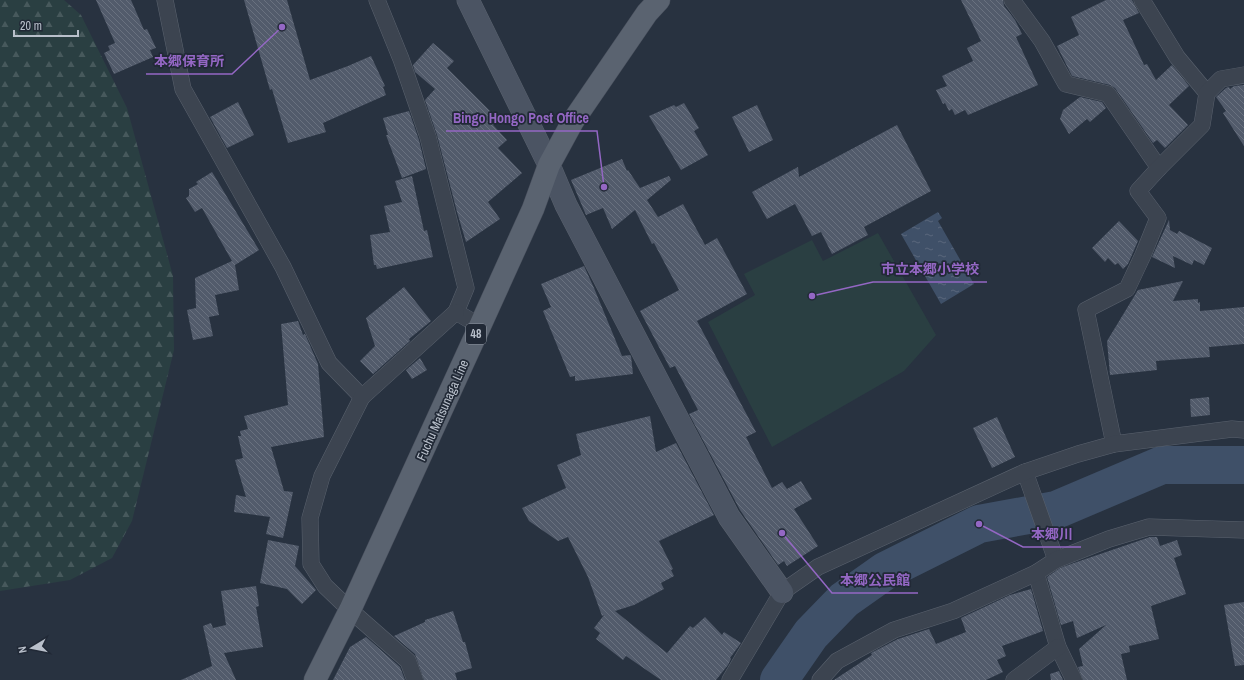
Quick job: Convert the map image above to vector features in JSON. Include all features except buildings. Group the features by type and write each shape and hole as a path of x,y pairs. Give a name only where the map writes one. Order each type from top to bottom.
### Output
{"main road":[{"name":"Fuchu Matsunaga Line","path":"314,680 350,610 480,326 533,209 549,165 573,121 646,13 659,0"}],"street":[{"path":"165,0 183,89 283,267 328,363 362,397"},
{"path":"378,0 401,59 428,137 466,288 456,312 362,397 322,476 310,518 311,564 325,586 408,661 415,680"},
{"path":"468,0 549,165 566,205 729,517 782,592"},
{"path":"1012,0 1042,41 1066,84 1108,94 1159,168"},
{"path":"1142,0 1177,57 1207,93"},
{"path":"1114,444 1086,310 1127,289 1143,255 1158,218 1138,192 1159,168 1202,125 1207,93 1221,79 1244,75"},
{"path":"456,312 480,326"},
{"path":"732,679 782,592 818,567 1025,472 1114,444 1232,429 1244,430"},
{"path":"1025,472 1054,555"},
{"path":"820,680 837,661 894,630 954,611 1036,573 1054,555 1149,526 1244,530"},
{"path":"1036,573 1058,647 1074,680"},
{"path":"1014,680 1058,647"}],"green space":[{"path":"0,0 64,0 81,15 127,108 173,276 174,350 132,521 112,558 70,580 0,591"},
{"path":"878,233 936,335 904,371 772,447 708,322 755,295 744,274 812,240 823,261"}],"water":[{"path":"938,212 942,218 938,221 974,284 941,304 901,234"}],"waterway":[{"path":"779,680 811,634 844,600 885,571 979,524 1056,510 1162,465 1244,465"}],"place":[{"name":"本郷保育所","path":"282,27"},
{"name":"Bingo Hongo Post Office","path":"604,187"},
{"name":"市立本郷小学校","path":"812,296"},
{"name":"本郷川","path":"979,524"},
{"name":"本郷公民館","path":"782,533"}]}
